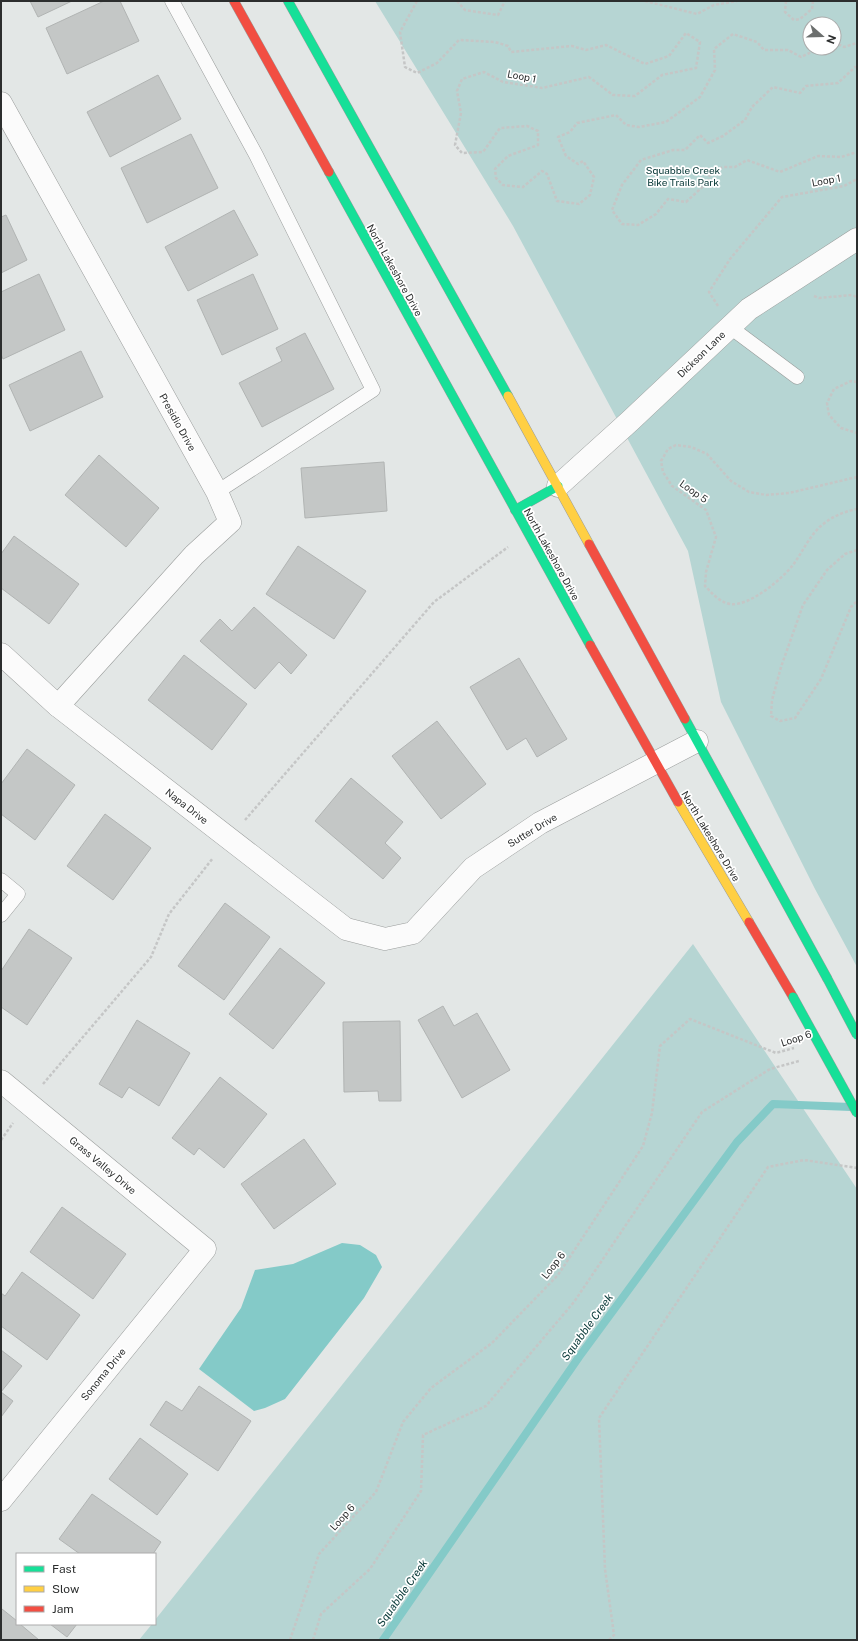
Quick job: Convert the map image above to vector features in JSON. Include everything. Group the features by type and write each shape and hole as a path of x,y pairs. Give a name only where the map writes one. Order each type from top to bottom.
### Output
{"main road":[{"name":"North Lakeshore Drive","path":"234,1 655,763 793,997 857,1113"},
{"path":"288,1 558,486 857,1035"},
{"path":"515,510 558,486"}],"street":[{"name":"Presidio Drive","path":"1,104 217,492 230,522 194,555 58,706"},
{"name":"Dickson Lane","path":"558,486 630,421 749,309 857,239"},
{"name":"Napa Drive","path":"1,654 58,706 346,929 385,939"},
{"name":"Sutter Drive","path":"385,939 413,933 473,868 534,827 697,741"},
{"name":"Grass Valley Drive","path":"1,1081 205,1249"},
{"name":"Sonoma Drive","path":"1,1500 205,1249"}],"lane":[{"path":"172,1 256,155 373,390 217,492"},
{"path":"730,327 797,377"},
{"path":"1,880 18,894 1,915"}],"path":[{"name":"Loop 1","path":"417,1 400,32 404,67 417,73 437,63 459,40 495,42 508,46 512,52 572,46 586,50 606,45 645,64 669,56 686,33 700,42 696,68 662,75 635,96 613,95 589,77 542,88 503,82 484,72 462,79 457,91 461,113 455,145 462,153 483,152 500,128 527,126 538,131 538,144 508,156 495,169 496,178 503,185 523,187 542,171 548,174 557,201 579,204 590,195 594,177 583,161 578,164 566,156 558,137 570,132 577,123 616,115 626,125 639,127 666,122 700,97 715,70 714,48 733,34 757,42 764,50 788,50 801,57 803,56"},
{"path":"457,1 466,10 498,15 505,1"},
{"path":"645,1 697,14 714,5 737,1"},
{"path":"786,1 785,12 794,20 800,19 812,9 813,1"},
{"path":"842,46 844,47 857,43"},
{"name":"Loop 1","path":"857,67 855,67 838,83 806,86 800,93 773,87 752,107 745,120 724,136 708,143 700,135 685,150 673,150 641,160 622,185 612,210 622,224 638,225 656,214 668,199 686,202 708,182 711,171 724,167 735,167 747,160 780,172 818,156 841,157 857,152"},
{"name":"Loop 1","path":"730,327 709,292 730,259 782,197 844,186 857,179"},
{"path":"788,284 819,298 852,295 857,297"},
{"path":"857,382 851,381 834,389 827,403 829,415 841,428 857,433"},
{"name":"Loop 5","path":"857,477 789,493 766,495 749,492 731,481 707,454 691,447 676,445 668,450 661,460 663,472 672,486 706,510 716,537 706,572 705,586 717,598 730,604 745,601 759,595 777,582 793,565 809,539 826,522 847,511 857,509"},
{"path":"857,550 845,554 827,570 803,605 781,667 772,700 771,716 780,721 795,718 821,679 851,607 857,601"},
{"name":"Loop 6","path":"290,1640 319,1554 376,1492 403,1422 431,1388 492,1343 558,1275 643,1146 652,1113 660,1046 690,1019 776,1053 798,1046"},
{"path":"313,1640 320,1614 370,1569 421,1492 423,1435 486,1406 574,1302 702,1112 770,1069 805,1060"},
{"path":"609,1640 614,1635 605,1569 598,1418 768,1167 804,1160 857,1168"}],"green space":[{"name":"Squabble Creek Bike Trails Park","path":"375,1 857,1 857,967 815,889 721,702 688,551 513,226"},
{"path":"693,944 857,1189 857,1640 139,1640 151,1625 156,1625 156,1619"}],"water":[{"path":"342,1243 360,1245 376,1255 382,1267 364,1298 285,1399 254,1411 199,1369 241,1308 255,1270 293,1264"}],"building":[{"path":"30,1 72,1 38,17"},
{"path":"104,1 120,1 139,41 67,74 46,28"},
{"path":"158,75 181,119 110,157 87,112"},
{"path":"191,134 218,188 147,223 121,168"},
{"path":"234,210 258,255 188,291 165,247"},
{"path":"6,215 27,260 1,273 1,217"},
{"path":"39,274 65,330 3,359 1,354 1,292"},
{"path":"253,274 278,329 222,355 197,300"},
{"path":"305,333 334,389 262,427 239,383 282,361 276,348"},
{"path":"81,351 103,397 30,431 9,385"},
{"path":"99,455 159,508 126,547 65,495"},
{"path":"384,462 387,511 305,518 301,468"},
{"path":"14,536 79,584 49,624 1,588 1,554"},
{"path":"298,546 366,591 334,639 266,594"},
{"path":"254,607 307,655 291,674 279,662 255,689 200,641 220,619 232,631"},
{"path":"184,655 247,704 212,750 148,700"},
{"path":"519,658 567,739 537,757 526,738 507,750 470,687"},
{"path":"437,721 486,784 441,819 392,756"},
{"path":"27,749 75,785 35,840 1,814 1,784"},
{"path":"351,778 403,822 385,843 401,858 383,879 315,821"},
{"path":"105,814 151,848 113,900 67,866"},
{"path":"225,903 270,937 224,1000 178,966"},
{"path":"29,929 72,958 27,1025 1,1007 1,971"},
{"path":"280,948 325,983 273,1049 229,1014"},
{"path":"443,1006 454,1026 477,1013 510,1070 462,1098 418,1020"},
{"path":"137,1020 190,1053 159,1106 129,1087 122,1098 99,1084"},
{"path":"400,1021 401,1101 379,1101 378,1091 344,1092 343,1022"},
{"path":"220,1077 267,1114 224,1168 199,1148 194,1155 172,1138"},
{"path":"304,1139 336,1184 274,1229 241,1184"},
{"path":"62,1207 126,1254 93,1299 30,1252"},
{"path":"22,1272 80,1315 47,1360 1,1326 1,1293 5,1296"},
{"path":"1,1350 22,1366 1,1392"},
{"path":"199,1386 251,1421 218,1471 150,1425 166,1401 182,1411"},
{"path":"1,1392 13,1401 1,1417"},
{"path":"140,1438 188,1474 157,1515 109,1479"},
{"path":"92,1494 161,1542 154,1553 79,1553 59,1539"},
{"path":"2,1609 16,1620 16,1625 21,1625 39,1640 1,1640"},
{"path":"51,1625 76,1625 67,1637"}],"waterway":[{"name":"Squabble Creek","path":"383,1640 579,1357 737,1142 773,1104 851,1107"}],"traffic: fast":[{"path":"288,1 508,396"},
{"path":"329,172 590,645"},
{"path":"515,510 558,486"},
{"path":"685,719 827,978"},
{"path":"827,978 857,1035"},
{"path":"793,997 857,1113"}],"traffic: slow":[{"path":"508,396 589,544"},
{"path":"678,802 749,922"}],"traffic: jam":[{"path":"234,1 329,172"},
{"path":"589,544 685,719"},
{"path":"590,645 678,802"},
{"path":"749,922 793,997"}]}
